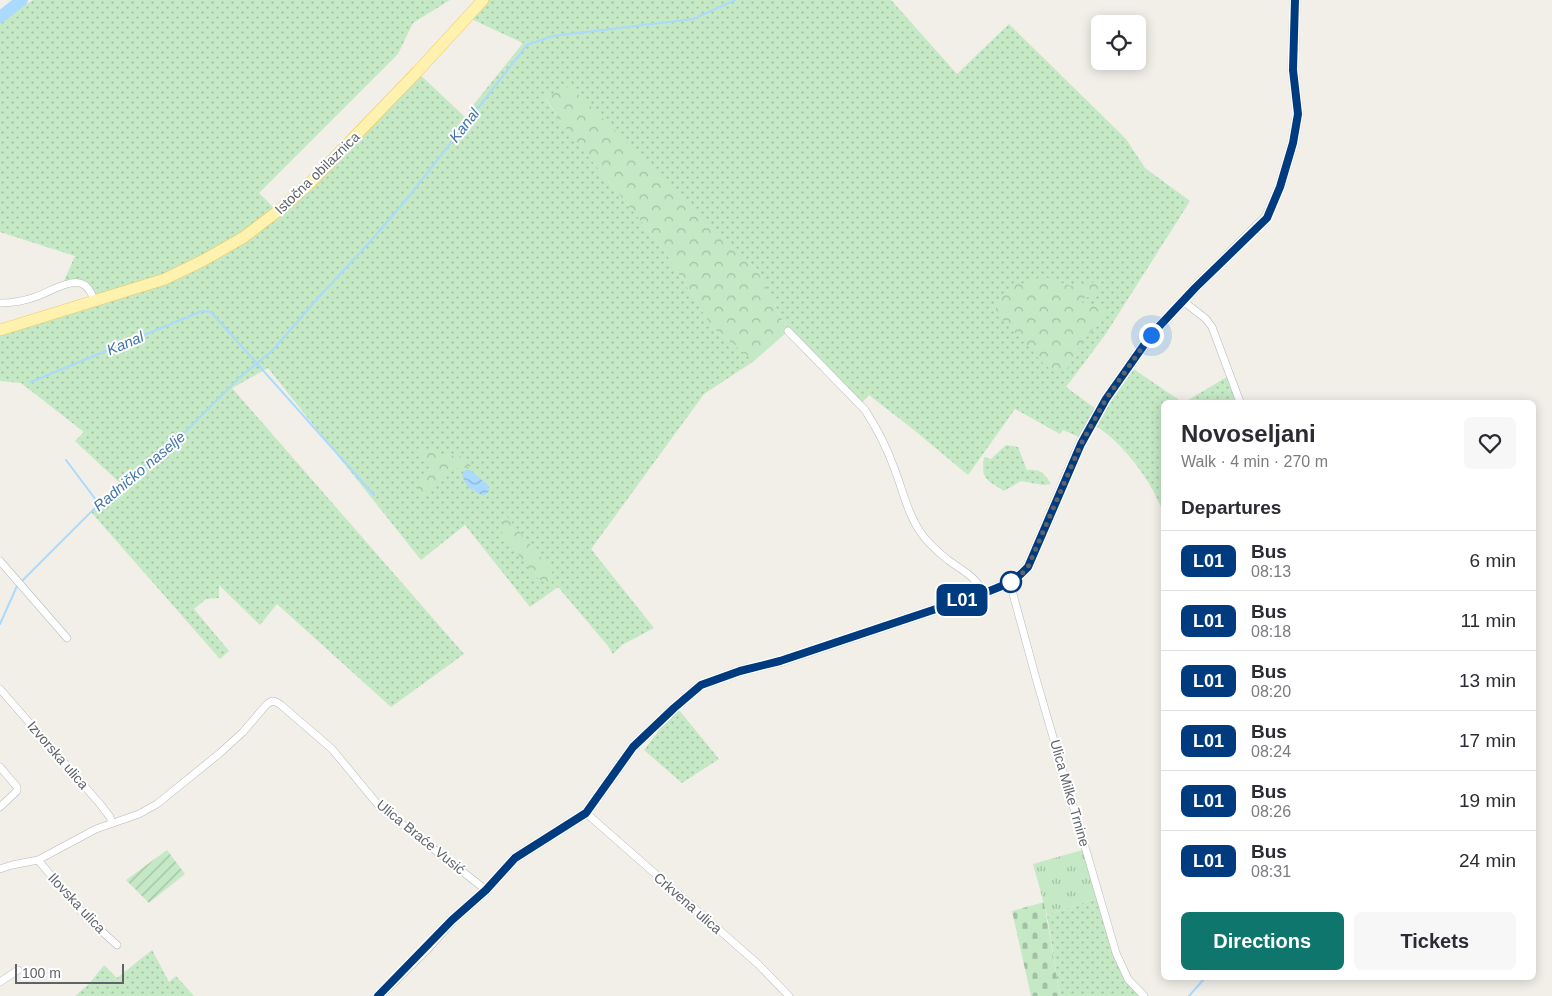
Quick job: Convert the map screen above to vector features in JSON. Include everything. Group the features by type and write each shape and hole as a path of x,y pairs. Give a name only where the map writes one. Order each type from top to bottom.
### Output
{"main road":[{"name":"Istočna obilaznica","path":"0,330 165,279 204,260 244,237 278,212 310,184 483,0"},
{"path":"378,996 452,920 486,890 515,858 586,813 633,747 701,685 740,671 780,661 984,593 1017,579 1028,567 1081,444 1106,399 1151,335 1267,218 1280,187 1293,143 1298,114 1293,70 1295,0"}],"street":[{"path":"0,303 34,298 70,282 78,282 86,287 92,294 94,301"},
{"path":"1183,301 1206,319 1212,327 1239,400"},
{"path":"788,330 865,410 892,462 910,513 920,532 947,559 979,583 984,593"},
{"path":"0,561 68,638"},
{"name":"Ulica Milke Trnine","path":"1010,583 1116,953 1128,979 1144,996"},
{"name":"Izvorska ulica","path":"0,689 100,804 110,817 112,823"},
{"name":"Ulica Braće Vusić","path":"112,823 140,814 157,804 220,753 272,701 281,705 332,749 379,806 486,890"},
{"path":"0,767 17,786 17,791 0,807"},
{"name":"Crkvena ulica","path":"586,813 758,964 789,996"},
{"path":"0,869 38,860 88,833 112,823"},
{"name":"Ilovska ulica","path":"38,860 86,916 117,945"},
{"path":"0,982 18,970"}],"green space":[{"path":"33,0 450,0 413,23 398,54 259,193 276,210 417,72 466,118 470,109 523,43 467,17 483,0 891,0 957,74 1009,24 1126,139 1145,168 1190,201 1105,335 1066,387 1096,409 1079,437 1063,430 1060,434 1015,409 968,475 869,395 860,405 788,331 757,270 714,228 545,98 563,125 662,247 712,327 754,361 704,394 591,549 654,628 622,645 613,654 558,587 530,607 465,525 421,560 268,368 232,388 464,654 391,707 277,604 260,625 219,585 219,598 206,599 194,609 229,651 220,659 91,512 121,484 75,441 84,432 21,383 0,381 0,330 97,301 78,280 71,279 63,283 75,256 0,232 0,21"},
{"path":"570,86 757,270 788,331 754,361 712,327 662,247 563,125 545,97"},
{"path":"1042,276 1071,286 1100,281 1101,293 1079,300 1085,304 1099,306 1107,315 1080,345 1070,366 1059,374 1044,364 996,314 996,305 1015,282 1026,284"},
{"path":"1129,366 1179,400 1161,400 1161,508 1149,484 1129,456 1114,440 1092,423"},
{"path":"1230,375 1239,400 1188,400"},
{"path":"1006,445 1018,447 1027,470 1041,472 1051,484 1043,485 1021,481 1004,491 989,481 984,475 984,457 991,459"},
{"path":"430,449 444,455 466,457 471,467 454,469 421,498 417,484 424,477 425,469 435,468 415,451"},
{"path":"504,513 552,571 553,579 550,586 534,576 502,533"},
{"path":"679,710 719,759 682,783 644,750 669,718"},
{"path":"1086,849 1100,897 1047,915 1033,864"},
{"path":"167,850 185,874 149,903 126,880"},
{"path":"1100,897 1128,979 1142,994 1137,996 1060,996 1047,915"},
{"path":"1044,902 1060,996 1031,996 1012,911"},
{"path":"152,950 169,982 176,976 194,996 75,996 90,983 104,965 117,978"}],"water":[{"path":"465,470 470,470 488,485 489,491 485,495 474,491 463,479 462,475"}],"waterway":[{"path":"0,17 22,0"},
{"name":"Kanal","path":"23,580 99,504 181,436 239,378 272,351 410,195 527,45 553,36 693,19 735,0"},
{"name":"Kanal","path":"31,382 202,311 211,312 374,495"},
{"path":"66,460 99,504"},
{"name":"Radničko naselje","path":"0,624 17,586"},
{"path":"1189,996 1203,980"}],"bus line":[{"name":"L01","path":"378,996 426,949 452,920 486,890 515,858 586,813 633,747 701,685 740,671 780,661 984,593 1017,579 1028,567 1081,444 1106,399 1151,335 1195,288 1267,218 1280,187 1293,143 1298,114 1293,70 1295,0"}],"route":[{"path":"1011,582 1017,579 1028,567 1081,444 1106,399 1151,335"}]}
